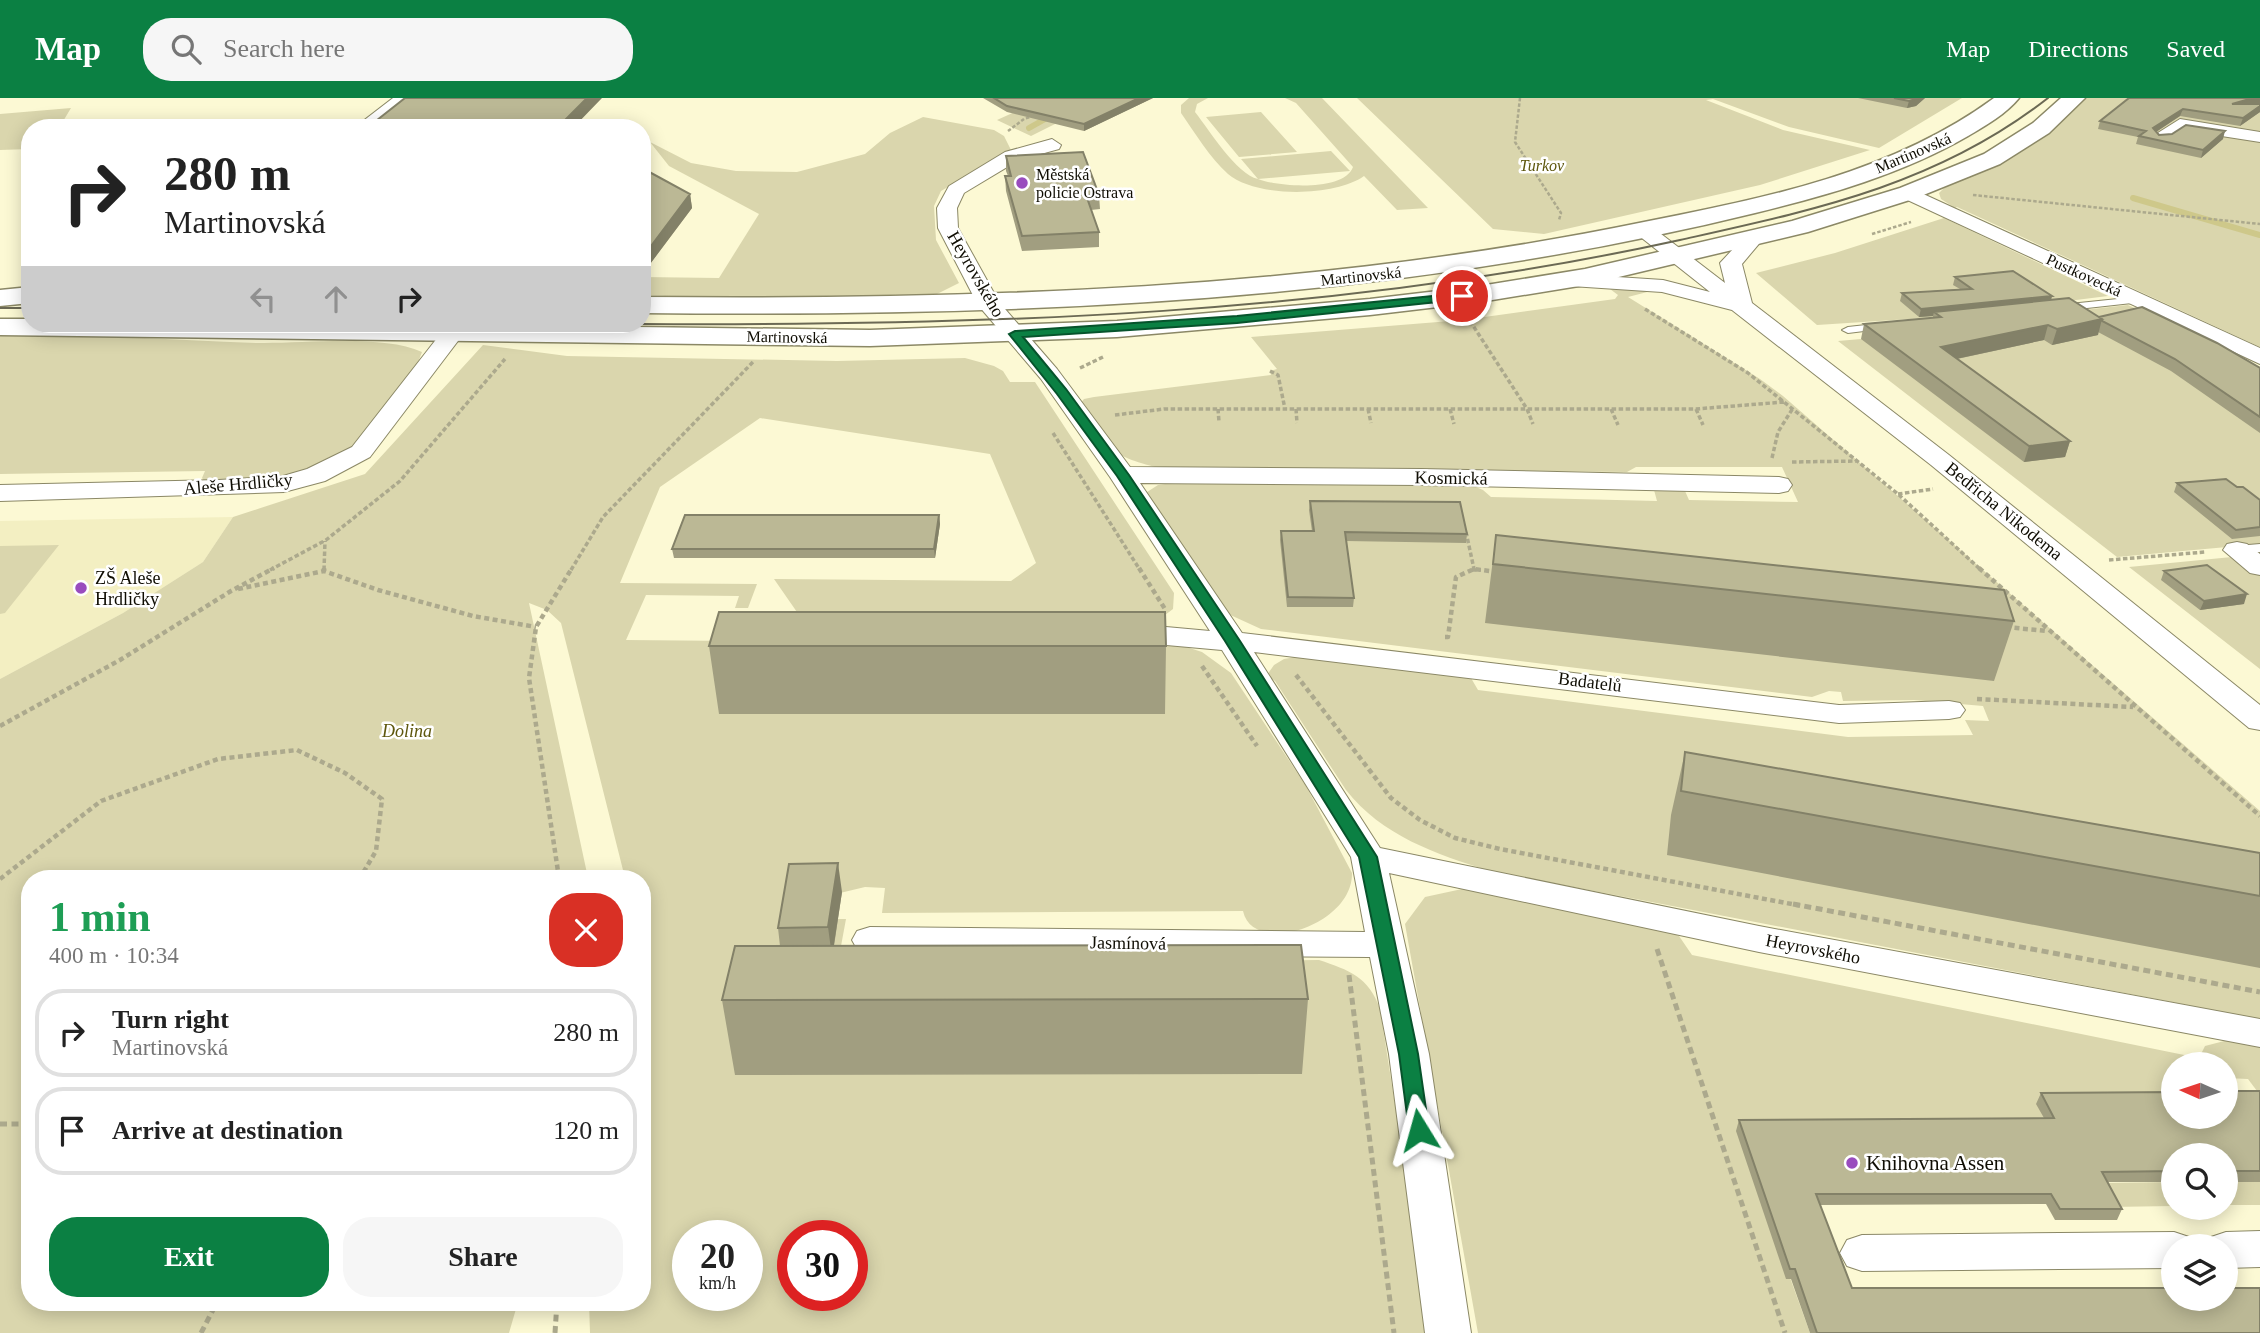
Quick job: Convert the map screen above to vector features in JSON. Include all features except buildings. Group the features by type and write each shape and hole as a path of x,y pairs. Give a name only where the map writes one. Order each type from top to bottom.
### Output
{"street":[{"path":"375,119 404,98"},
{"name":"Martinovská","path":"651,305 868,308 989,305 1179,294 1383,274 1524,254 1645,231 1766,201 1889,164 1962,132 2008,98"},
{"name":"Martinovská","path":"453,333 842,338 1015,334 1170,325 1480,294 1572,280 1753,239 1908,193 1999,155 2041,128 2074,98"},
{"path":"2162,135 2180,124 2260,137"},
{"name":"Heyrovského","path":"1052,145 1013,156 956,190 947,208 948,228 989,305 1062,391 1122,475 1232,641 1368,857 1409,1054 1447,1333"},
{"name":"Pustkovecká","path":"1908,193 2260,357"},
{"name":"Bedřicha Nikodema","path":"1645,231 1950,468 2260,721"},
{"path":"1742,308 1731,263 1753,239"},
{"name":"Martinovská","path":"1572,280 1663,286 1742,308"},
{"path":"0,298 21,296"},
{"name":"Martinovská","path":"0,327 21,327"},
{"name":"Aleše Hrdličky","path":"0,493 219,488 284,484 316,475 361,452 453,333"},
{"name":"Kosmická","path":"1122,475 1455,478 1775,474"},
{"path":"2248,549 2260,567"},
{"name":"Badatelů","path":"1093,630 1232,641 1839,713 1960,705"},
{"name":"Heyrovského","path":"1368,857 1646,916 2260,1033"},
{"name":"Jasmínová","path":"870,940 1386,945"},
{"path":"2238,1250 2260,1249"},
{"path":"1862,1253 2161,1250"}],"lane":[{"path":"2052,308 2137,300"},
{"path":"1848,330 1902,324"}],"path":[{"path":"1520,98 1515,142 1561,213 1557,225"},
{"path":"1007,132 1024,119 1035,116"},
{"path":"1962,194 2260,224"},
{"path":"1635,303 1748,373 1785,401 1898,494 2047,631 2260,816"},
{"path":"1467,316 1527,409 1533,424"},
{"path":"558,870 529,678 536,627 603,517 761,354"},
{"path":"0,726 120,660 231,591 326,540 400,481 508,356"},
{"path":"1270,371 1278,375 1285,409"},
{"path":"1105,416 1164,409 1696,409 1785,401"},
{"path":"1775,474 1778,432 1793,408"},
{"path":"1218,409 1219,422"},
{"path":"1296,409 1297,423"},
{"path":"1368,409 1371,424"},
{"path":"1450,409 1454,424"},
{"path":"1611,409 1618,425"},
{"path":"1696,409 1703,425"},
{"path":"1046,422 1182,637 1264,757"},
{"path":"1455,478 1474,569"},
{"path":"324,571 326,540"},
{"path":"2106,560 2248,549"},
{"path":"1448,637 1456,577 1474,569 1502,572"},
{"path":"231,591 324,571 378,590 473,616 536,627"},
{"path":"1993,625 2047,631"},
{"path":"1435,636 1462,639"},
{"path":"1292,670 1391,799 1420,820 1455,838 1500,849 2260,992"},
{"path":"1960,705 2134,707"},
{"path":"0,879 101,801 218,759 297,750 345,773 382,799 376,851 365,870"},
{"path":"1646,916 1785,1333"},
{"path":"1345,945 1394,1333"},
{"path":"0,1124 21,1124"},
{"path":"201,1333 212,1311"},
{"path":"555,1333 556,1311"}],"shaded area":[{"name":"ZŠ Aleše Hrdličky","path":"233,517 203,562 123,613 0,679 0,521"}],"green space":[{"path":"1046,98 1107,98 1031,136 997,120"},
{"path":"1189,98 1208,98 1197,104 1195,112 1241,169 1267,182 1310,185 1337,181 1353,167 1296,103 1285,98 1322,98 1428,208 1397,210 1364,176 1334,188 1296,192 1276,191 1241,182 1215,161 1181,113 1181,105"},
{"name":"Turkov","path":"1357,98 1962,98 1879,148 1789,127 1713,99 1706,100 1783,130 1870,150 1760,185 1544,234 1493,229"},
{"path":"2086,98 2260,98 2260,347 1955,208 1941,199 1939,193 1944,188 2019,150"},
{"path":"71,108 64,119 21,119 21,149 0,150 0,114"},
{"path":"1261,112 1297,152 1239,157 1206,117"},
{"path":"923,117 994,130 1004,136 1011,150 941,191 934,206 936,240 959,283 931,297 737,299 651,295 651,277 719,278 759,214 669,166 651,143 691,163 736,171 797,172 865,154 890,133"},
{"path":"1331,151 1350,171 1258,179 1241,159"},
{"path":"1944,218 2108,296 1940,317 1817,325 1756,273 1835,253"},
{"path":"1610,289 1655,290 1628,297 1783,396 2260,811 2260,1019 1490,871 1430,850 1376,820 1346,790 1275,681 1267,675 1274,665 1284,659 1312,654 1457,672 1471,678 1478,690 1848,737 1973,735 1965,720 1989,721 1983,706 1914,700 1843,701 1841,692 1829,691 1812,697 1261,629 1226,613 1144,494 1158,485 1179,482 1471,485 1491,497 1657,501 1654,490 1685,491 1689,500 1798,502 1782,467 1636,467 1627,472 1159,468 1129,459 1110,448 1078,406 1084,399 1094,397 1271,375 1270,371 1277,369 1251,337 1463,320 1615,299 1618,295"},
{"path":"2128,305 2260,367 2260,544 2117,557 1838,341 1907,335 1968,323"},
{"path":"0,333 257,343 342,341 386,343 422,352 417,365 351,448 308,470 278,476 205,482 202,478 205,471 0,474"},
{"name":"Dolina","path":"483,345 567,356 837,361 965,358 994,366 1003,371 1010,382 1035,382 1174,593 1173,609 1161,618 1118,620 1109,611 935,611 830,618 799,615 774,579 1011,581 1036,563 990,454 760,418 660,487 620,583 757,584 748,608 735,608 739,596 646,595 626,640 1180,645 1202,652 1231,673 1306,786 1352,873 1348,892 1337,908 1302,929 1282,933 1264,932 1251,925 1243,911 882,913 885,888 865,887 840,893 836,919 846,919 834,984 1026,963 1319,960 1349,971 1370,989 1380,1009 1427,1309 1426,1333 590,1333 589,1311 651,1311 651,870 623,870 561,623 547,610 529,603 586,870 21,870 21,1311 515,1311 509,1333 0,1333 0,679 123,613 203,562 233,517 365,474"},
{"path":"59,545 5,613 0,614 0,546"},
{"path":"2232,557 2260,574 2260,669 2129,567"},
{"path":"1462,889 1652,925 1679,936 1692,955 2169,1052 2161,1052 2161,1112 2077,1181 1737,1131 1810,1333 1478,1333 1405,924 1425,897"},
{"path":"2228,1040 2260,1044 2260,1095 2248,1079 2238,1079 2238,1052 2202,1052 2205,1046"},
{"path":"2238,1181 2260,1181 2260,1205 2238,1205"},
{"path":"2161,1182 2161,1206 2110,1207 2100,1183"}],"waterway":[{"path":"1029,128 1054,114"},
{"path":"2133,198 2260,235"}],"tram line":[{"path":"651,324 903,322 1163,311 1422,285 1551,265 1730,229 1826,205 1873,190 1963,153 2006,128 2048,98"},
{"path":"0,308 21,308"}],"place":[{"name":"Městská policie Ostrava","path":"1022,183"},
{"name":"ZŠ Aleše Hrdličky","path":"81,588"},
{"name":"Knihovna Assen","path":"1852,1163"}],"route":[{"path":"1419,1130 1409,1054 1368,857 1232,641 1122,475 1062,391 1015,334 1149,327 1462,296"}]}
